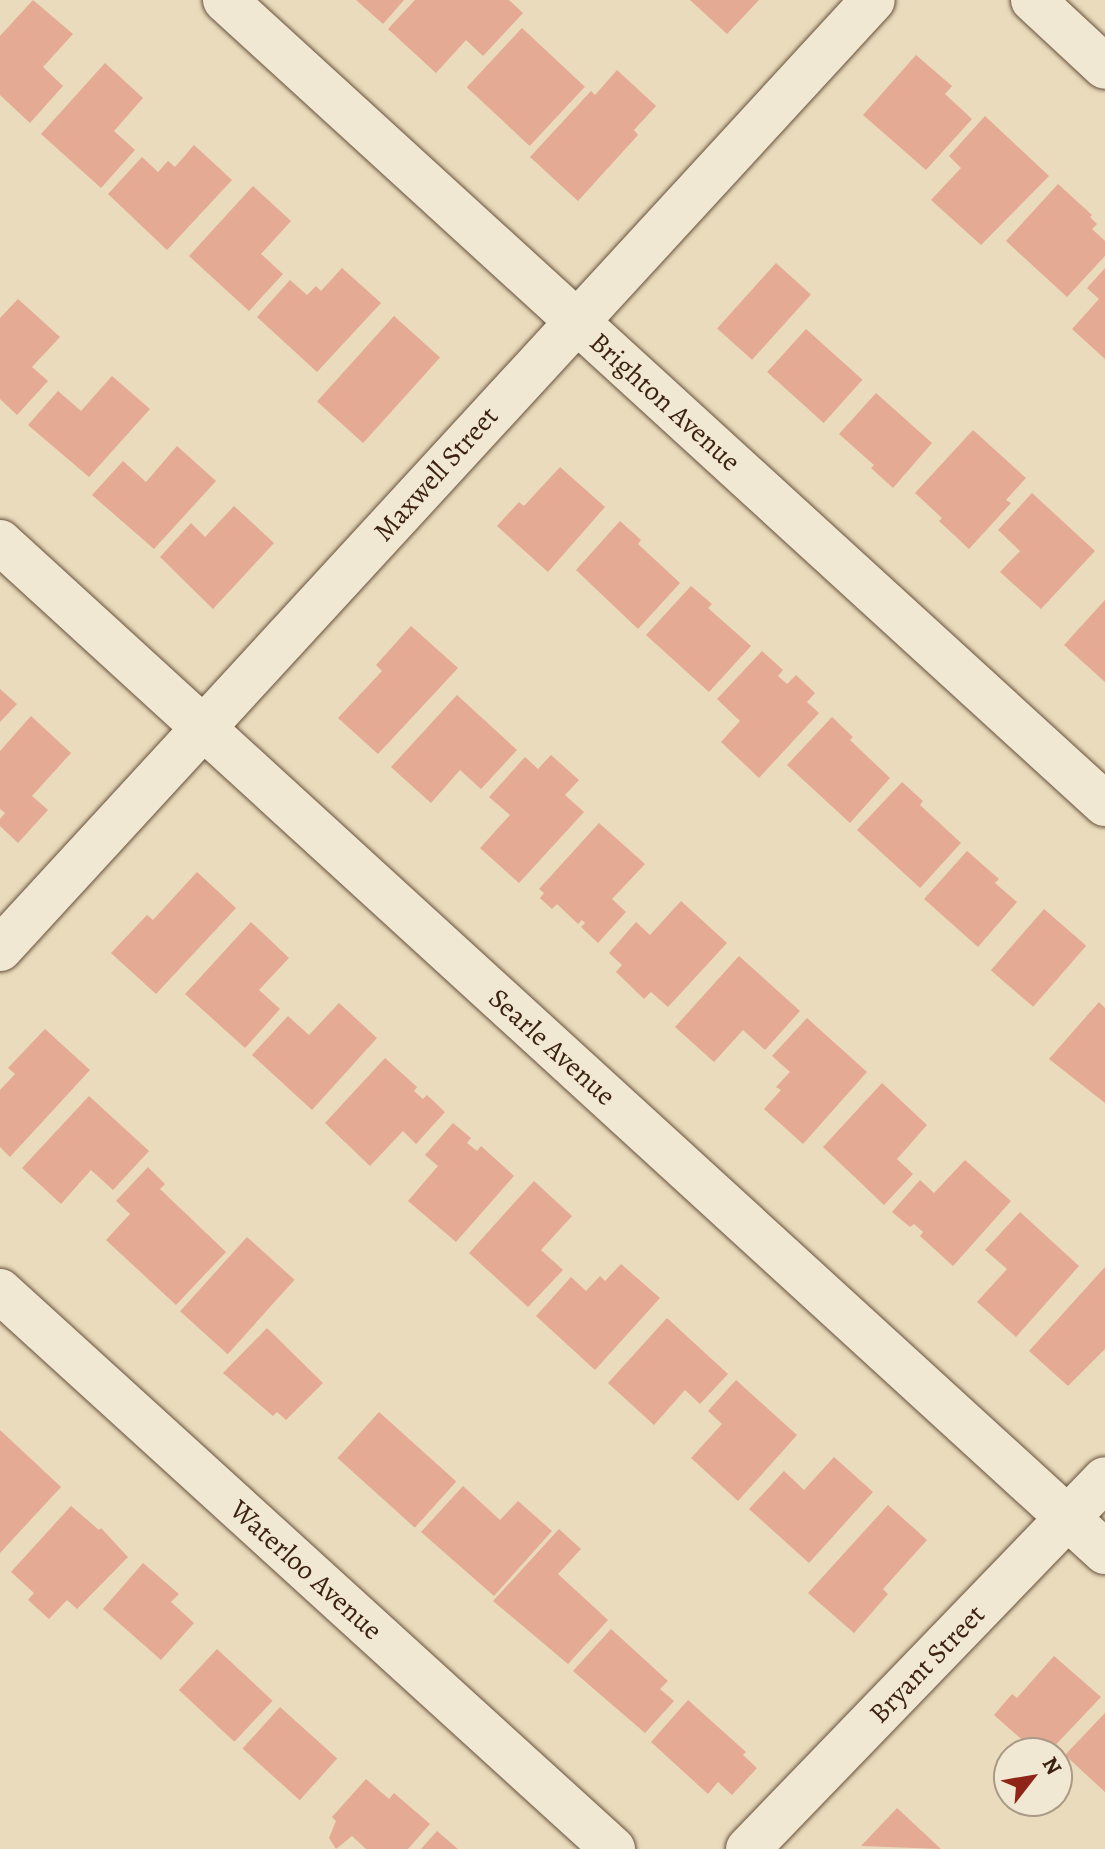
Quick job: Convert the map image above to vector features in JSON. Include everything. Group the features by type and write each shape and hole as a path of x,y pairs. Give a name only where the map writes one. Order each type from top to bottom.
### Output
{"street":[{"name":"Brighton Avenue","path":"225,0 1105,804"},
{"name":"Maxwell Street","path":"0,949 575,319 873,0"},
{"path":"1033,0 1105,67"},
{"name":"Searle Avenue","path":"0,542 1105,1552"},
{"name":"Waterloo Avenue","path":"0,1291 613,1849"},
{"name":"Bryant Street","path":"748,1849 1105,1479"}],"building":[{"path":"33,0 73,34 43,67 63,86 30,123 0,95 0,36"},
{"path":"356,0 404,0 383,24"},
{"path":"415,0 509,0 523,13 483,56 466,40 436,73 388,29"},
{"path":"690,0 759,0 727,34"},
{"path":"522,28 585,87 530,146 467,87"},
{"path":"916,55 952,86 945,94 972,119 926,170 863,115"},
{"path":"105,63 143,98 114,131 135,150 101,188 41,134"},
{"path":"617,70 656,106 634,130 638,135 578,201 530,157 591,91 595,95"},
{"path":"985,116 1049,176 981,245 931,200 961,168 949,156"},
{"path":"194,145 232,180 167,250 108,194 142,157 158,172 168,161 175,167"},
{"path":"1058,184 1092,215 1090,217 1097,224 1092,229 1105,241 1105,256 1067,297 1006,241"},
{"path":"253,186 291,221 261,254 283,274 249,311 189,256"},
{"path":"776,263 811,294 752,360 717,328"},
{"path":"342,268 381,303 317,372 257,317 290,280 307,295 316,286 321,291"},
{"path":"1105,268 1105,359 1072,329 1099,299 1087,288"},
{"path":"18,299 60,337 32,367 48,381 17,415 0,399 0,318"},
{"path":"394,316 440,357 363,443 317,401"},
{"path":"806,329 862,380 824,423 767,372"},
{"path":"112,376 150,409 89,477 28,425 58,391 81,411"},
{"path":"876,393 932,443 893,488 871,468 874,465 839,434"},
{"path":"973,430 1026,478 1006,500 1011,503 969,549 915,493"},
{"path":"177,446 216,481 154,549 92,495 123,461 146,482"},
{"path":"560,467 605,507 548,572 497,526 519,502 524,506"},
{"path":"1032,493 1095,551 1041,609 1000,572 1020,551 998,530"},
{"path":"234,506 274,543 213,609 160,557 191,523 205,537"},
{"path":"620,521 641,540 638,544 680,583 638,629 576,570"},
{"path":"691,586 712,604 708,608 751,646 709,692 646,635"},
{"path":"1105,600 1105,682 1064,645"},
{"path":"411,626 458,668 378,754 338,718 382,671 376,665"},
{"path":"762,651 783,670 778,676 787,684 796,675 815,693 807,702 819,713 759,778 721,742 740,721 717,699"},
{"path":"0,689 17,704 0,722"},
{"path":"457,695 517,750 481,789 460,770 431,803 391,767"},
{"path":"31,716 71,753 32,796 48,810 18,843 0,826 0,819 5,813 0,809 0,751"},
{"path":"832,717 853,737 850,740 890,778 850,823 787,765"},
{"path":"551,755 579,780 565,795 584,812 519,883 480,848 510,815 489,797 525,757 538,769"},
{"path":"902,782 923,801 920,805 961,843 920,888 857,830"},
{"path":"599,823 645,864 612,899 626,912 598,943 581,927 585,923 582,920 578,924 557,904 552,909 540,898 544,893 539,889"},
{"path":"967,851 999,879 995,883 1017,902 978,947 924,899"},
{"path":"197,872 236,908 156,994 111,953 147,915 153,920"},
{"path":"681,901 727,943 668,1007 651,992 644,999 616,972 622,965 609,953 636,922 650,935"},
{"path":"1044,909 1086,946 1033,1007 991,970"},
{"path":"251,922 289,958 259,990 280,1009 245,1048 185,994"},
{"path":"739,956 800,1011 765,1050 743,1030 714,1062 675,1027"},
{"path":"1099,1002 1105,1008 1105,1103 1049,1059"},
{"path":"339,1003 377,1038 312,1110 252,1055 288,1016 309,1035"},
{"path":"807,1018 867,1072 803,1144 764,1109 781,1090 776,1087 790,1072 772,1056"},
{"path":"45,1029 90,1070 10,1157 0,1147 0,1090 15,1074 8,1068"},
{"path":"385,1058 417,1087 414,1091 423,1099 427,1095 445,1112 416,1144 403,1131 370,1166 325,1123"},
{"path":"882,1083 927,1125 897,1159 913,1174 884,1205 823,1147"},
{"path":"89,1096 149,1151 113,1190 91,1170 61,1204 22,1168"},
{"path":"453,1123 471,1138 467,1143 477,1151 481,1146 514,1176 456,1242 408,1201 438,1166 425,1155"},
{"path":"965,1160 1011,1201 953,1266 920,1236 923,1232 914,1224 910,1227 892,1212 920,1180 934,1193"},
{"path":"148,1167 165,1184 160,1189 226,1252 176,1305 106,1240 130,1214 116,1201"},
{"path":"534,1181 572,1216 541,1250 563,1270 528,1307 469,1253"},
{"path":"1020,1212 1079,1266 1016,1337 977,1302 1007,1269 985,1250"},
{"path":"247,1237 295,1280 228,1354 180,1311"},
{"path":"621,1264 660,1298 595,1370 536,1316 571,1277 586,1291 600,1276 605,1281"},
{"path":"1105,1267 1105,1349 1068,1386 1029,1351"},
{"path":"667,1318 728,1374 700,1404 685,1390 654,1425 608,1383"},
{"path":"267,1328 323,1383 286,1420 277,1412 273,1416 223,1373"},
{"path":"736,1380 797,1435 738,1501 691,1458 722,1424 708,1411"},
{"path":"379,1412 456,1482 415,1528 338,1458"},
{"path":"0,1430 61,1487 0,1553"},
{"path":"834,1457 873,1492 809,1563 749,1509 784,1471 804,1490"},
{"path":"463,1486 500,1520 518,1501 552,1531 494,1596 421,1532"},
{"path":"888,1505 927,1540 883,1589 888,1594 854,1633 808,1593"},
{"path":"71,1506 99,1530 101,1528 128,1557 77,1609 67,1600 49,1619 28,1600 34,1593 11,1572"},
{"path":"559,1529 581,1549 558,1574 608,1620 568,1664 493,1601"},
{"path":"143,1563 179,1594 171,1602 194,1623 161,1660 103,1609"},
{"path":"611,1629 668,1681 660,1689 674,1701 645,1733 573,1671"},
{"path":"217,1649 273,1701 234,1742 179,1690"},
{"path":"1054,1656 1101,1697 1063,1737 1019,1737 994,1715 1012,1694 1017,1698"},
{"path":"688,1700 746,1752 743,1755 757,1768 732,1795 718,1782 708,1794 651,1742"},
{"path":"280,1707 337,1759 300,1800 243,1749"},
{"path":"1105,1713 1105,1792 1073,1762 1073,1747"},
{"path":"366,1779 389,1799 394,1793 430,1824 408,1849 366,1849 352,1836 336,1849 329,1838 336,1821 332,1817"},
{"path":"897,1808 941,1849 861,1846"},
{"path":"437,1831 458,1849 421,1849"}]}
